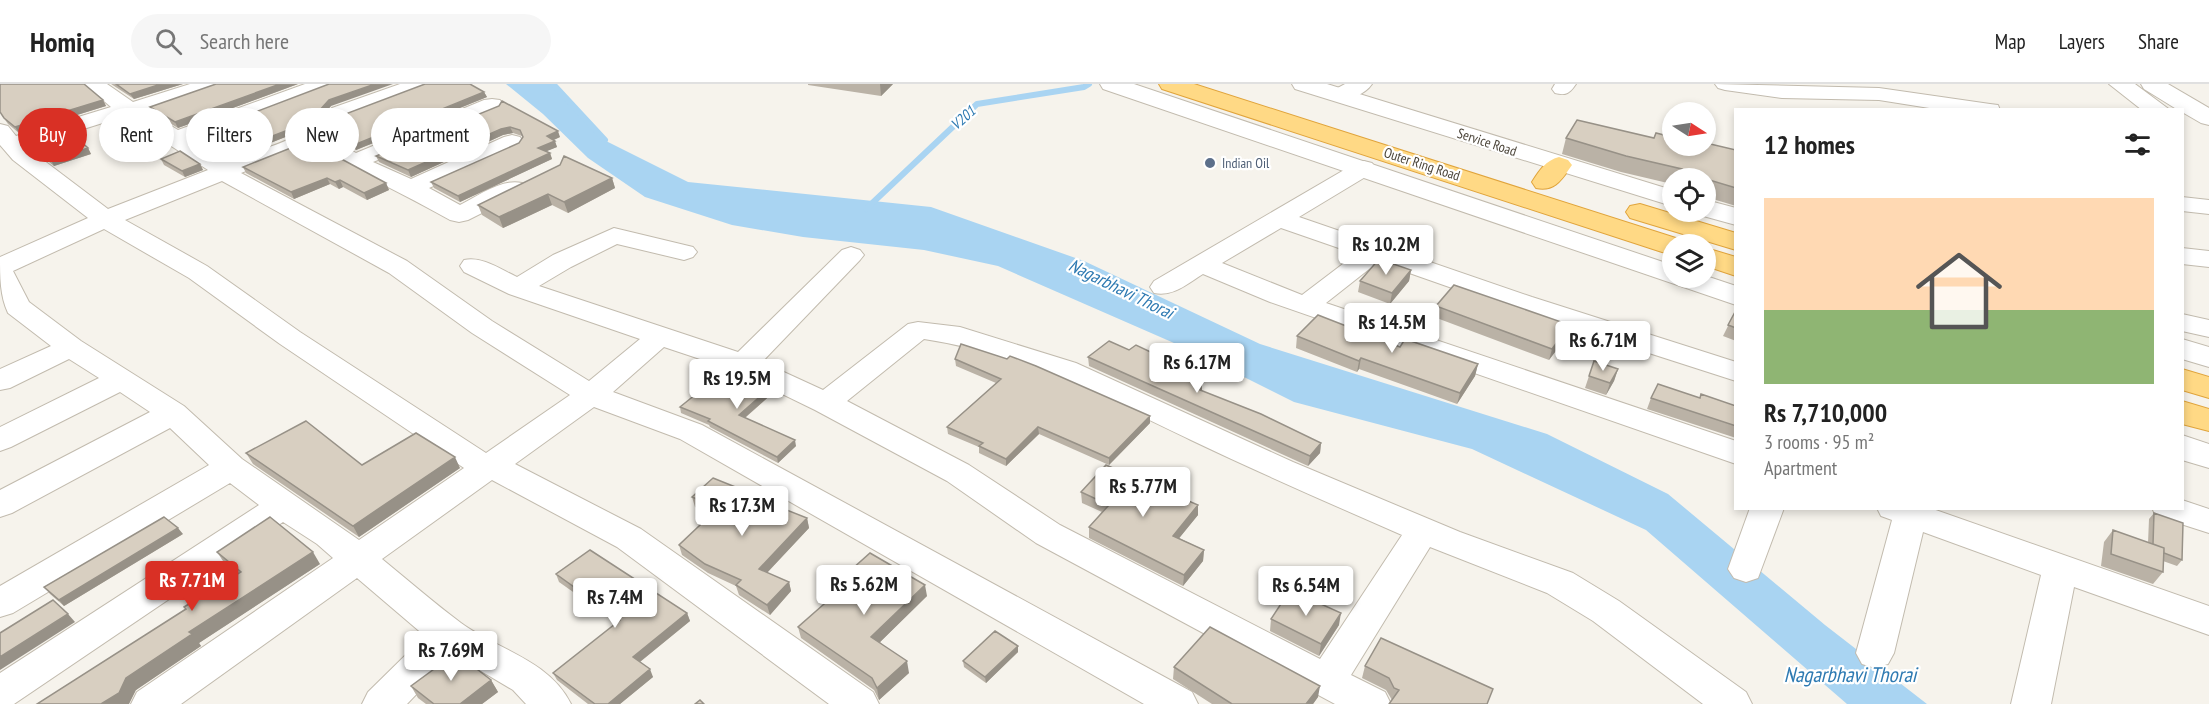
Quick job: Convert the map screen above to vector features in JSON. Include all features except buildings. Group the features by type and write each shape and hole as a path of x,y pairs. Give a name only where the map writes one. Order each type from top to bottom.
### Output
{"highway":[{"name":"Outer Ring Road","path":"1170,84 1662,243"},
{"name":"Outer Ring Road","path":"1235,84 1552,174 1734,241"},
{"path":"1434,192 1458,175"},
{"path":"1716,260 1734,266"},
{"path":"2184,380 2209,388"},
{"path":"2184,413 2209,420"}],"street":[{"path":"94,84 125,108"},
{"path":"134,108 211,84"},
{"path":"178,138 324,84"},
{"path":"354,108 419,84"},
{"path":"1111,84 1662,271"},
{"name":"Service Road","path":"1303,84 1339,95 1552,174 1662,196"},
{"path":"1339,95 1362,84"},
{"path":"1725,84 1782,92 1877,96 1974,108"},
{"path":"2120,84 2155,108"},
{"path":"2152,84 2177,108"},
{"path":"2192,84 2209,94"},
{"path":"359,160 492,105"},
{"path":"2184,115 2197,127"},
{"path":"8,147 99,119"},
{"path":"174,136 226,171 232,178 398,267 482,327 591,395 691,432 1178,704"},
{"path":"411,188 512,142"},
{"path":"8,147 105,219 198,272 290,338 488,469 501,470 629,538 859,704"},
{"path":"0,267 105,219 285,148"},
{"path":"353,162 411,188 470,220 533,178"},
{"path":"1163,287 1364,168"},
{"path":"2184,204 2209,207"},
{"path":"1716,211 1734,216"},
{"path":"1277,218 1522,303 1734,371"},
{"path":"518,288 562,261 605,238 614,236 684,252"},
{"path":"1306,305 1375,252"},
{"path":"743,364 851,255"},
{"path":"2184,256 2209,259"},
{"path":"1201,264 1306,305 1734,452"},
{"path":"473,266 518,288 743,364 826,403 958,472 1048,534 1371,704"},
{"path":"0,272 9,311 71,347 173,413 231,467 283,506 329,535 450,636 527,679 551,704"},
{"path":"1712,288 1734,295"},
{"path":"2184,322 2209,328"},
{"path":"826,403 918,330 960,336 1066,369 1281,470 1423,530 1560,583 1606,611 1732,704"},
{"path":"151,704 591,395 659,337"},
{"path":"0,381 71,347"},
{"path":"2184,350 2209,357"},
{"path":"0,440 120,380"},
{"path":"0,505 173,413"},
{"path":"2184,448 2209,456"},
{"path":"0,603 231,467"},
{"path":"0,693 283,506"},
{"path":"1746,569 1766,510"},
{"path":"2174,510 2209,521"},
{"path":"1875,653 1902,511 2209,621"},
{"path":"1327,681 1423,530"},
{"path":"2031,704 2060,569"},
{"path":"382,704 450,636"}],"water":[{"name":"Nagarbhavi Thorai","path":"506,84 553,84 602,139 688,182 931,207 1084,261 1260,344 1547,434 1668,494 1825,625 1927,704 1847,704 1646,530 1472,449 1294,402 1190,350 998,266 924,250 803,237 732,225 645,197 588,158 543,114"}],"waterway":[{"name":"Nagarbhavi Thorai","path":"553,84 605,140"},
{"name":"V201","path":"866,209 977,104 1084,87 1089,84"}],"place":[{"name":"Indian Oil","path":"1210,163"}]}
